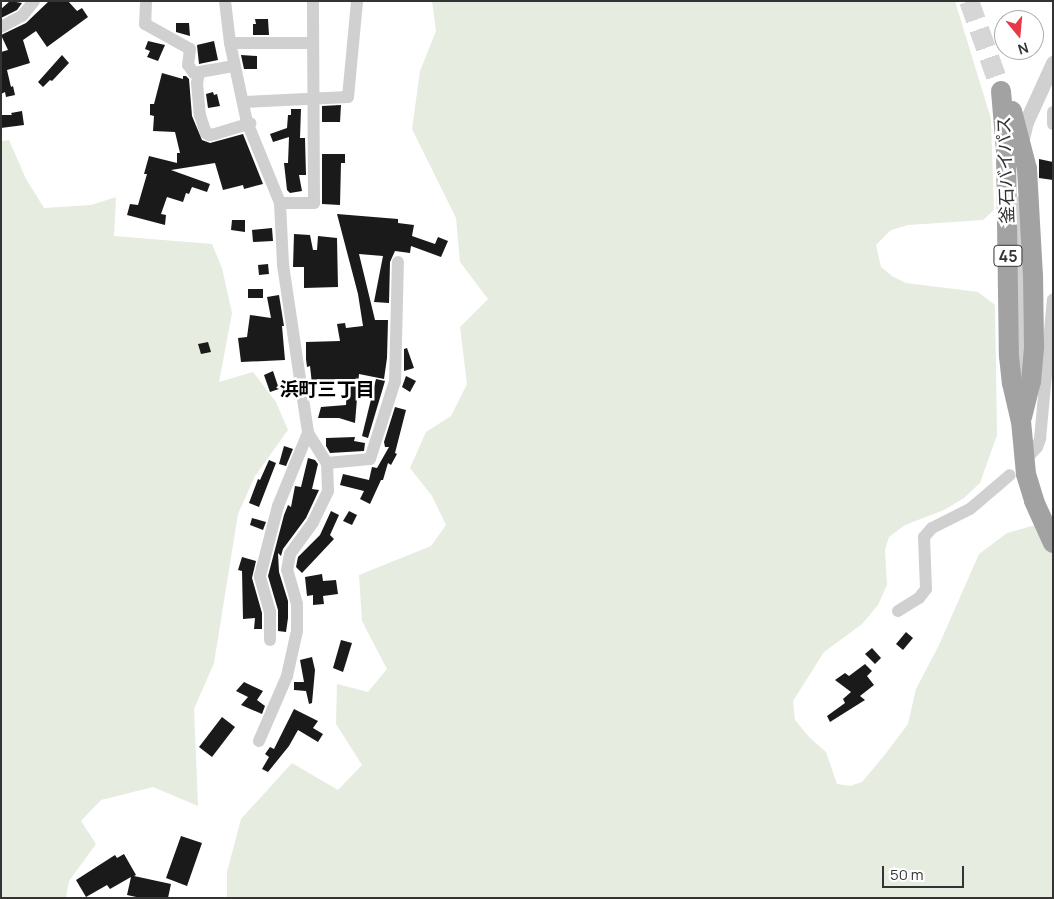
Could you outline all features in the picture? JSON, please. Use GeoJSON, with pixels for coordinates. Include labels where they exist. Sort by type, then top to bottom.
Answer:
{"type":"FeatureCollection","features":[{"type":"Feature","properties":{"kind":"highway","name":"釜石バイパス"},"geometry":{"type":"LineString","coordinates":[[999,85],[1012,112],[1027,169],[1033,274],[1034,345],[1031,382],[1021,421],[1012,383],[1009,356],[1006,150],[999,85]]}},
{"type":"Feature","properties":{"kind":"highway","name":"45"},"geometry":{"type":"LineString","coordinates":[[1021,421],[1026,474],[1034,501],[1053,543]]}},
{"type":"Feature","properties":{"kind":"street"},"geometry":{"type":"LineString","coordinates":[[1,27],[22,16],[34,1]]}},
{"type":"Feature","properties":{"kind":"street"},"geometry":{"type":"LineString","coordinates":[[146,1],[145,24],[190,49],[188,65],[194,73],[234,66]]}},
{"type":"Feature","properties":{"kind":"street"},"geometry":{"type":"LineString","coordinates":[[226,1],[234,66],[248,122],[280,203],[283,265],[308,433],[327,463],[328,491],[313,522],[290,554],[287,570],[297,604],[297,631],[287,676],[259,740]]}},
{"type":"Feature","properties":{"kind":"street"},"geometry":{"type":"LineString","coordinates":[[280,203],[314,203],[313,1]]}},
{"type":"Feature","properties":{"kind":"street"},"geometry":{"type":"LineString","coordinates":[[243,102],[348,97],[358,1]]}},
{"type":"Feature","properties":{"kind":"street"},"geometry":{"type":"LineString","coordinates":[[230,43],[313,44]]}},
{"type":"Feature","properties":{"kind":"street"},"geometry":{"type":"LineString","coordinates":[[1021,421],[1020,149],[1026,122],[1053,63]]}},
{"type":"Feature","properties":{"kind":"street"},"geometry":{"type":"LineString","coordinates":[[199,73],[200,115],[206,133],[209,135],[215,134],[250,123]]}},
{"type":"Feature","properties":{"kind":"street"},"geometry":{"type":"LineString","coordinates":[[1053,112],[1051,117],[1053,124]]}},
{"type":"Feature","properties":{"kind":"street"},"geometry":{"type":"LineString","coordinates":[[327,463],[370,459],[395,381],[398,262]]}},
{"type":"Feature","properties":{"kind":"street"},"geometry":{"type":"LineString","coordinates":[[1026,459],[1037,448],[1040,439],[1053,300]]}},
{"type":"Feature","properties":{"kind":"street"},"geometry":{"type":"LineString","coordinates":[[270,640],[270,612],[260,576],[278,506],[308,433]]}},
{"type":"Feature","properties":{"kind":"street"},"geometry":{"type":"LineString","coordinates":[[898,611],[919,598],[926,589],[924,538],[932,528],[970,509],[1010,475]]}},
{"type":"Feature","properties":{"kind":"shaded area"},"geometry":{"type":"Polygon","coordinates":[[[432,1],[955,1],[991,119],[994,210],[983,220],[908,225],[891,230],[876,245],[881,267],[892,276],[906,283],[978,292],[995,305],[997,435],[980,483],[964,498],[944,510],[905,525],[889,537],[885,550],[887,585],[878,605],[862,624],[824,652],[793,701],[795,720],[809,737],[826,752],[837,784],[850,786],[862,782],[908,724],[916,689],[939,645],[979,554],[1007,533],[1053,520],[1053,898],[227,898],[227,872],[241,819],[292,763],[338,790],[362,765],[336,724],[337,684],[368,692],[387,669],[362,621],[359,575],[431,546],[446,525],[432,496],[410,468],[426,432],[451,416],[467,384],[460,327],[488,299],[460,262],[456,218],[412,129],[420,71],[436,31],[432,1]]]}},
{"type":"Feature","properties":{"kind":"shaded area"},"geometry":{"type":"Polygon","coordinates":[[[9,140],[26,179],[44,208],[91,205],[116,197],[114,236],[212,244],[222,268],[232,313],[219,382],[253,372],[276,402],[288,430],[255,476],[238,514],[214,663],[194,709],[198,806],[153,787],[101,800],[81,821],[96,844],[69,881],[66,898],[1,898],[1,141],[9,140]]]}},
{"type":"Feature","properties":{"kind":"building"},"geometry":{"type":"Polygon","coordinates":[[[10,1],[22,3],[17,10],[1,18],[1,9],[10,1]]]}},
{"type":"Feature","properties":{"kind":"building"},"geometry":{"type":"Polygon","coordinates":[[[49,1],[68,1],[77,11],[82,8],[88,17],[47,47],[36,31],[23,40],[30,63],[7,70],[15,95],[6,97],[5,92],[1,94],[1,52],[8,50],[1,35],[26,23],[49,1]]]}},
{"type":"Feature","properties":{"kind":"building"},"geometry":{"type":"Polygon","coordinates":[[[255,19],[268,19],[269,35],[253,35],[253,24],[256,24],[255,19]]]}},
{"type":"Feature","properties":{"kind":"building"},"geometry":{"type":"Polygon","coordinates":[[[176,23],[189,23],[190,36],[176,32],[176,23]]]}},
{"type":"Feature","properties":{"kind":"building"},"geometry":{"type":"Polygon","coordinates":[[[148,41],[165,45],[158,61],[147,57],[150,51],[145,49],[148,41]]]}},
{"type":"Feature","properties":{"kind":"building"},"geometry":{"type":"Polygon","coordinates":[[[214,41],[218,60],[199,64],[197,45],[214,41]]]}},
{"type":"Feature","properties":{"kind":"building"},"geometry":{"type":"Polygon","coordinates":[[[62,55],[69,63],[52,81],[50,80],[43,87],[38,82],[62,55]]]}},
{"type":"Feature","properties":{"kind":"building"},"geometry":{"type":"Polygon","coordinates":[[[241,55],[257,56],[257,69],[244,69],[241,55]]]}},
{"type":"Feature","properties":{"kind":"building"},"geometry":{"type":"Polygon","coordinates":[[[162,73],[183,79],[183,76],[186,76],[189,79],[192,116],[202,140],[210,143],[243,134],[263,184],[244,189],[243,185],[223,190],[215,163],[171,170],[210,184],[207,192],[192,187],[189,194],[186,193],[183,202],[167,197],[161,214],[166,215],[165,225],[127,215],[130,204],[138,205],[147,174],[144,174],[149,156],[177,163],[177,153],[180,153],[175,132],[153,131],[154,116],[150,115],[150,104],[154,104],[162,73]]]}},
{"type":"Feature","properties":{"kind":"building"},"geometry":{"type":"Polygon","coordinates":[[[213,92],[214,95],[217,94],[220,106],[208,108],[206,94],[213,92]]]}},
{"type":"Feature","properties":{"kind":"building"},"geometry":{"type":"Polygon","coordinates":[[[341,105],[340,122],[322,122],[322,106],[341,105]]]}},
{"type":"Feature","properties":{"kind":"building"},"geometry":{"type":"Polygon","coordinates":[[[291,109],[301,109],[300,138],[305,138],[306,175],[299,175],[302,191],[290,193],[287,190],[284,163],[288,163],[289,137],[273,142],[270,134],[287,128],[288,115],[291,115],[291,109]]]}},
{"type":"Feature","properties":{"kind":"building"},"geometry":{"type":"Polygon","coordinates":[[[22,111],[24,125],[1,128],[1,115],[12,115],[11,113],[22,111]]]}},
{"type":"Feature","properties":{"kind":"building"},"geometry":{"type":"Polygon","coordinates":[[[322,154],[345,154],[345,163],[341,163],[340,205],[322,204],[322,154]]]}},
{"type":"Feature","properties":{"kind":"building"},"geometry":{"type":"Polygon","coordinates":[[[1039,159],[1053,162],[1053,180],[1039,178],[1039,159]]]}},
{"type":"Feature","properties":{"kind":"building"},"geometry":{"type":"Polygon","coordinates":[[[337,214],[398,219],[398,223],[414,225],[412,236],[435,244],[438,237],[448,241],[441,257],[411,246],[410,253],[395,251],[390,262],[389,303],[374,302],[383,256],[359,254],[375,320],[388,320],[387,358],[384,379],[359,374],[355,423],[339,418],[318,418],[321,407],[346,405],[347,385],[312,384],[310,366],[307,367],[306,359],[306,342],[340,341],[337,324],[345,323],[346,328],[363,326],[358,294],[337,214]]]}},
{"type":"Feature","properties":{"kind":"building"},"geometry":{"type":"Polygon","coordinates":[[[232,220],[245,220],[245,232],[231,230],[232,220]]]}},
{"type":"Feature","properties":{"kind":"building"},"geometry":{"type":"Polygon","coordinates":[[[272,228],[273,241],[253,242],[252,230],[272,228]]]}},
{"type":"Feature","properties":{"kind":"building"},"geometry":{"type":"Polygon","coordinates":[[[294,234],[310,235],[313,250],[317,250],[318,236],[337,238],[338,287],[304,288],[304,267],[293,267],[294,234]]]}},
{"type":"Feature","properties":{"kind":"building"},"geometry":{"type":"Polygon","coordinates":[[[268,264],[269,274],[259,275],[258,265],[268,264]]]}},
{"type":"Feature","properties":{"kind":"building"},"geometry":{"type":"Polygon","coordinates":[[[248,289],[263,289],[263,298],[248,298],[248,289]]]}},
{"type":"Feature","properties":{"kind":"building"},"geometry":{"type":"Polygon","coordinates":[[[279,295],[284,326],[282,326],[285,360],[241,362],[238,338],[247,337],[250,315],[271,318],[267,297],[279,295]]]}},
{"type":"Feature","properties":{"kind":"building"},"geometry":{"type":"Polygon","coordinates":[[[208,342],[211,352],[201,354],[198,344],[208,342]]]}},
{"type":"Feature","properties":{"kind":"building"},"geometry":{"type":"Polygon","coordinates":[[[407,348],[414,368],[404,371],[404,349],[407,348]]]}},
{"type":"Feature","properties":{"kind":"building"},"geometry":{"type":"Polygon","coordinates":[[[273,371],[279,389],[270,392],[264,375],[273,371]]]}},
{"type":"Feature","properties":{"kind":"building"},"geometry":{"type":"Polygon","coordinates":[[[406,376],[416,381],[410,392],[402,387],[406,376]]]}},
{"type":"Feature","properties":{"kind":"building"},"geometry":{"type":"Polygon","coordinates":[[[376,379],[385,381],[368,438],[362,436],[376,379]]]}},
{"type":"Feature","properties":{"kind":"building"},"geometry":{"type":"Polygon","coordinates":[[[395,407],[406,410],[395,453],[397,454],[391,465],[388,463],[383,480],[381,480],[370,504],[360,499],[364,491],[340,485],[343,474],[369,480],[372,467],[377,468],[389,447],[385,447],[384,442],[395,407]]]}},
{"type":"Feature","properties":{"kind":"building"},"geometry":{"type":"Polygon","coordinates":[[[355,437],[354,441],[365,443],[364,451],[330,453],[326,446],[326,438],[355,437]]]}},
{"type":"Feature","properties":{"kind":"building"},"geometry":{"type":"Polygon","coordinates":[[[284,446],[293,449],[286,466],[279,464],[284,446]]]}},
{"type":"Feature","properties":{"kind":"building"},"geometry":{"type":"Polygon","coordinates":[[[308,458],[315,460],[318,464],[312,489],[319,490],[306,518],[283,549],[281,556],[278,553],[279,572],[288,601],[288,618],[286,632],[278,631],[278,610],[268,576],[284,515],[288,505],[291,507],[295,486],[301,487],[308,458]]]}},
{"type":"Feature","properties":{"kind":"building"},"geometry":{"type":"Polygon","coordinates":[[[269,460],[276,463],[259,507],[249,503],[258,479],[260,480],[269,460]]]}},
{"type":"Feature","properties":{"kind":"building"},"geometry":{"type":"Polygon","coordinates":[[[331,511],[339,515],[330,535],[334,539],[302,573],[296,567],[298,557],[320,535],[331,511]]]}},
{"type":"Feature","properties":{"kind":"building"},"geometry":{"type":"Polygon","coordinates":[[[349,511],[357,515],[352,525],[343,521],[349,511]]]}},
{"type":"Feature","properties":{"kind":"building"},"geometry":{"type":"Polygon","coordinates":[[[252,518],[266,522],[263,530],[250,525],[252,518]]]}},
{"type":"Feature","properties":{"kind":"building"},"geometry":{"type":"Polygon","coordinates":[[[242,557],[256,561],[252,578],[262,613],[262,629],[254,629],[255,618],[243,619],[242,571],[238,570],[242,557]]]}},
{"type":"Feature","properties":{"kind":"building"},"geometry":{"type":"Polygon","coordinates":[[[322,574],[323,581],[336,580],[338,594],[323,596],[324,604],[313,605],[313,595],[307,596],[305,577],[322,574]]]}},
{"type":"Feature","properties":{"kind":"building"},"geometry":{"type":"Polygon","coordinates":[[[906,632],[913,638],[903,650],[896,644],[906,632]]]}},
{"type":"Feature","properties":{"kind":"building"},"geometry":{"type":"Polygon","coordinates":[[[341,640],[352,643],[343,672],[333,668],[341,640]]]}},
{"type":"Feature","properties":{"kind":"building"},"geometry":{"type":"Polygon","coordinates":[[[872,648],[881,658],[875,664],[865,654],[872,648]]]}},
{"type":"Feature","properties":{"kind":"building"},"geometry":{"type":"Polygon","coordinates":[[[312,657],[315,670],[312,703],[309,704],[306,691],[294,690],[294,682],[304,682],[300,660],[312,657]]]}},
{"type":"Feature","properties":{"kind":"building"},"geometry":{"type":"Polygon","coordinates":[[[865,664],[872,671],[867,676],[874,685],[860,696],[865,700],[830,722],[827,716],[845,703],[843,699],[851,692],[835,680],[845,673],[849,676],[865,664]]]}},
{"type":"Feature","properties":{"kind":"building"},"geometry":{"type":"Polygon","coordinates":[[[244,682],[263,691],[257,700],[265,706],[262,714],[241,705],[248,697],[236,691],[244,682]]]}},
{"type":"Feature","properties":{"kind":"building"},"geometry":{"type":"Polygon","coordinates":[[[294,709],[318,721],[313,728],[323,734],[318,742],[298,730],[289,746],[268,772],[262,769],[269,757],[265,754],[270,747],[274,749],[294,709]]]}},
{"type":"Feature","properties":{"kind":"building"},"geometry":{"type":"Polygon","coordinates":[[[222,717],[235,727],[212,757],[199,747],[222,717]]]}},
{"type":"Feature","properties":{"kind":"building"},"geometry":{"type":"Polygon","coordinates":[[[181,836],[202,843],[187,886],[166,878],[181,836]]]}},
{"type":"Feature","properties":{"kind":"building"},"geometry":{"type":"Polygon","coordinates":[[[124,854],[136,875],[134,876],[171,884],[168,898],[141,898],[127,895],[131,877],[110,889],[107,885],[86,897],[76,880],[115,855],[117,858],[124,854]]]}},
{"type":"Feature","properties":{"kind":"tunnel"},"geometry":{"type":"LineString","coordinates":[[969,1],[997,79]]}},
{"type":"Feature","properties":{"kind":"district","name":"浜町三丁目"},"geometry":{"type":"Point","coordinates":[327,390]}}]}
